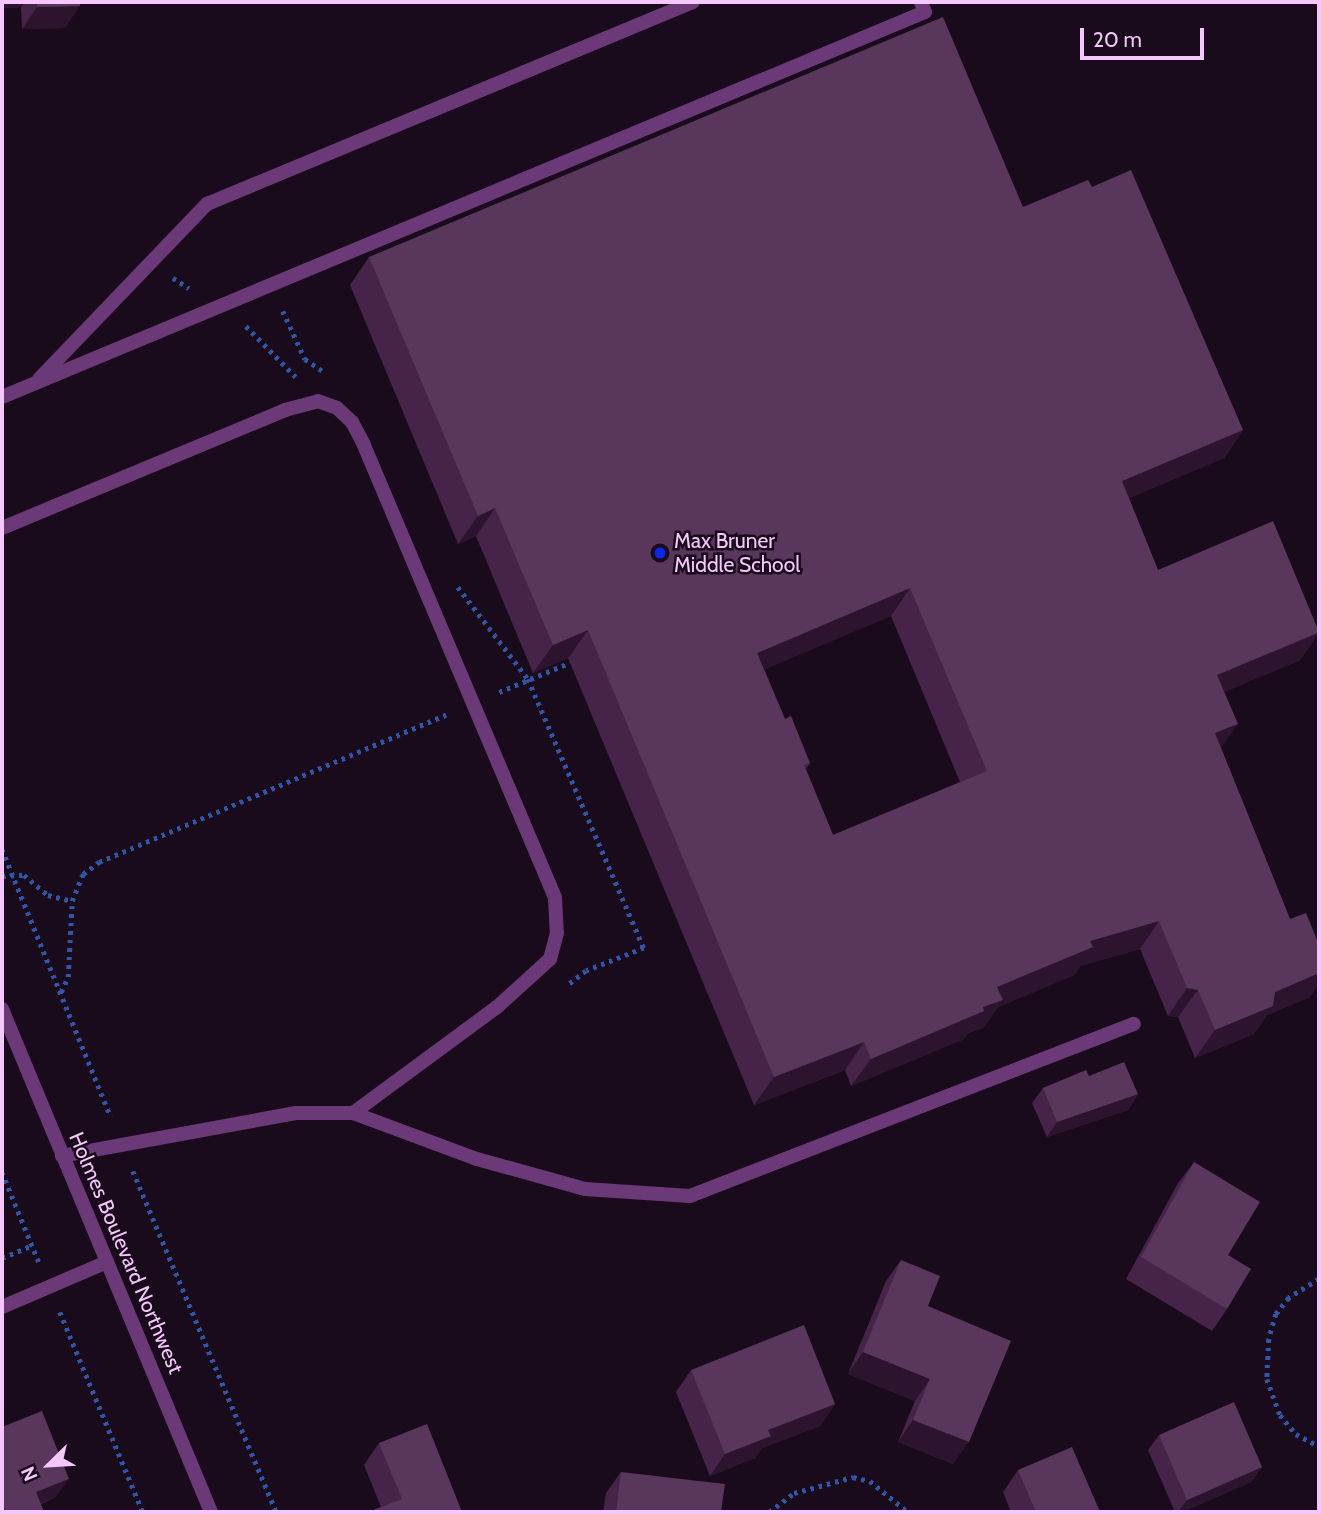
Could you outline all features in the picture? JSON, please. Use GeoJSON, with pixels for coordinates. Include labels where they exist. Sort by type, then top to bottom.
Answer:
{"type":"FeatureCollection","features":[{"type":"Feature","properties":{"kind":"street"},"geometry":{"type":"LineString","coordinates":[[36,382],[207,204],[693,2]]}},
{"type":"Feature","properties":{"kind":"street"},"geometry":{"type":"LineString","coordinates":[[2,397],[925,12],[921,2]]}},
{"type":"Feature","properties":{"kind":"street"},"geometry":{"type":"LineString","coordinates":[[2,528],[285,411],[317,401],[337,408],[352,422],[555,898],[557,933],[550,959],[497,1007],[353,1113]]}},
{"type":"Feature","properties":{"kind":"street","name":"Holmes Boulevard Northwest"},"geometry":{"type":"LineString","coordinates":[[2,1009],[211,1512]]}},
{"type":"Feature","properties":{"kind":"street"},"geometry":{"type":"LineString","coordinates":[[62,1156],[296,1113],[353,1113],[477,1159],[585,1189],[690,1196],[1133,1024]]}},
{"type":"Feature","properties":{"kind":"street"},"geometry":{"type":"LineString","coordinates":[[2,1307],[107,1262]]}},
{"type":"Feature","properties":{"kind":"path"},"geometry":{"type":"LineString","coordinates":[[281,308],[305,359],[333,375]]}},
{"type":"Feature","properties":{"kind":"path"},"geometry":{"type":"LineString","coordinates":[[455,581],[528,679],[644,948],[586,971],[565,988]]}},
{"type":"Feature","properties":{"kind":"path"},"geometry":{"type":"LineString","coordinates":[[60,993],[68,977],[72,901],[83,874],[120,850],[569,663]]}},
{"type":"Feature","properties":{"kind":"path"},"geometry":{"type":"LineString","coordinates":[[2,849],[122,1144]]}},
{"type":"Feature","properties":{"kind":"path"},"geometry":{"type":"LineString","coordinates":[[2,876],[24,875],[48,895],[72,901]]}},
{"type":"Feature","properties":{"kind":"path"},"geometry":{"type":"LineString","coordinates":[[144,1164],[132,1167],[276,1512]]}},
{"type":"Feature","properties":{"kind":"path"},"geometry":{"type":"LineString","coordinates":[[2,1172],[143,1512]]}},
{"type":"Feature","properties":{"kind":"path"},"geometry":{"type":"LineString","coordinates":[[2,1258],[32,1245]]}},
{"type":"Feature","properties":{"kind":"path"},"geometry":{"type":"LineString","coordinates":[[1319,1279],[1289,1298],[1276,1314],[1269,1339],[1267,1378],[1279,1415],[1296,1434],[1319,1446]]}},
{"type":"Feature","properties":{"kind":"path"},"geometry":{"type":"LineString","coordinates":[[769,1512],[794,1493],[853,1477],[870,1481],[908,1512]]}},
{"type":"Feature","properties":{"kind":"building"},"geometry":{"type":"Polygon","coordinates":[[[37,2],[80,2],[80,6],[37,7],[37,2]]]}},
{"type":"Feature","properties":{"kind":"building"},"geometry":{"type":"Polygon","coordinates":[[[943,17],[1023,207],[1088,180],[1092,187],[1131,170],[1243,430],[1122,481],[1158,570],[1273,521],[1319,632],[1217,675],[1238,724],[1215,733],[1290,919],[1306,913],[1319,945],[1319,973],[1275,992],[1273,1006],[1215,1030],[1198,990],[1187,988],[1159,921],[1090,941],[1093,947],[997,987],[1003,1000],[983,1007],[984,1011],[871,1059],[864,1042],[774,1077],[588,630],[553,645],[495,508],[478,516],[369,257],[943,17]],[[910,588],[757,653],[785,719],[791,716],[810,763],[804,765],[833,835],[987,771],[910,588]]]}},
{"type":"Feature","properties":{"kind":"building"},"geometry":{"type":"Polygon","coordinates":[[[1124,1062],[1138,1094],[1057,1122],[1043,1088],[1086,1070],[1089,1076],[1124,1062]]]}},
{"type":"Feature","properties":{"kind":"building"},"geometry":{"type":"Polygon","coordinates":[[[1194,1162],[1260,1202],[1228,1255],[1251,1269],[1227,1309],[1141,1257],[1194,1162]]]}},
{"type":"Feature","properties":{"kind":"building"},"geometry":{"type":"Polygon","coordinates":[[[901,1260],[940,1276],[928,1306],[1011,1341],[969,1442],[913,1420],[930,1379],[863,1352],[901,1260]]]}},
{"type":"Feature","properties":{"kind":"building"},"geometry":{"type":"Polygon","coordinates":[[[804,1325],[835,1404],[768,1430],[771,1436],[725,1454],[691,1370],[804,1325]]]}},
{"type":"Feature","properties":{"kind":"building"},"geometry":{"type":"Polygon","coordinates":[[[1234,1402],[1262,1467],[1187,1500],[1159,1435],[1234,1402]]]}},
{"type":"Feature","properties":{"kind":"building"},"geometry":{"type":"Polygon","coordinates":[[[42,1411],[69,1479],[36,1492],[44,1512],[6,1512],[2,1501],[2,1427],[42,1411]]]}},
{"type":"Feature","properties":{"kind":"building"},"geometry":{"type":"Polygon","coordinates":[[[427,1424],[462,1512],[371,1512],[402,1499],[379,1443],[427,1424]]]}},
{"type":"Feature","properties":{"kind":"building"},"geometry":{"type":"Polygon","coordinates":[[[1072,1447],[1100,1512],[1036,1512],[1018,1470],[1072,1447]]]}},
{"type":"Feature","properties":{"kind":"building"},"geometry":{"type":"Polygon","coordinates":[[[621,1472],[725,1484],[721,1512],[616,1512],[621,1472]]]}},
{"type":"Feature","properties":{"kind":"place","name":"Max Bruner Middle School"},"geometry":{"type":"Point","coordinates":[660,553]}}]}
